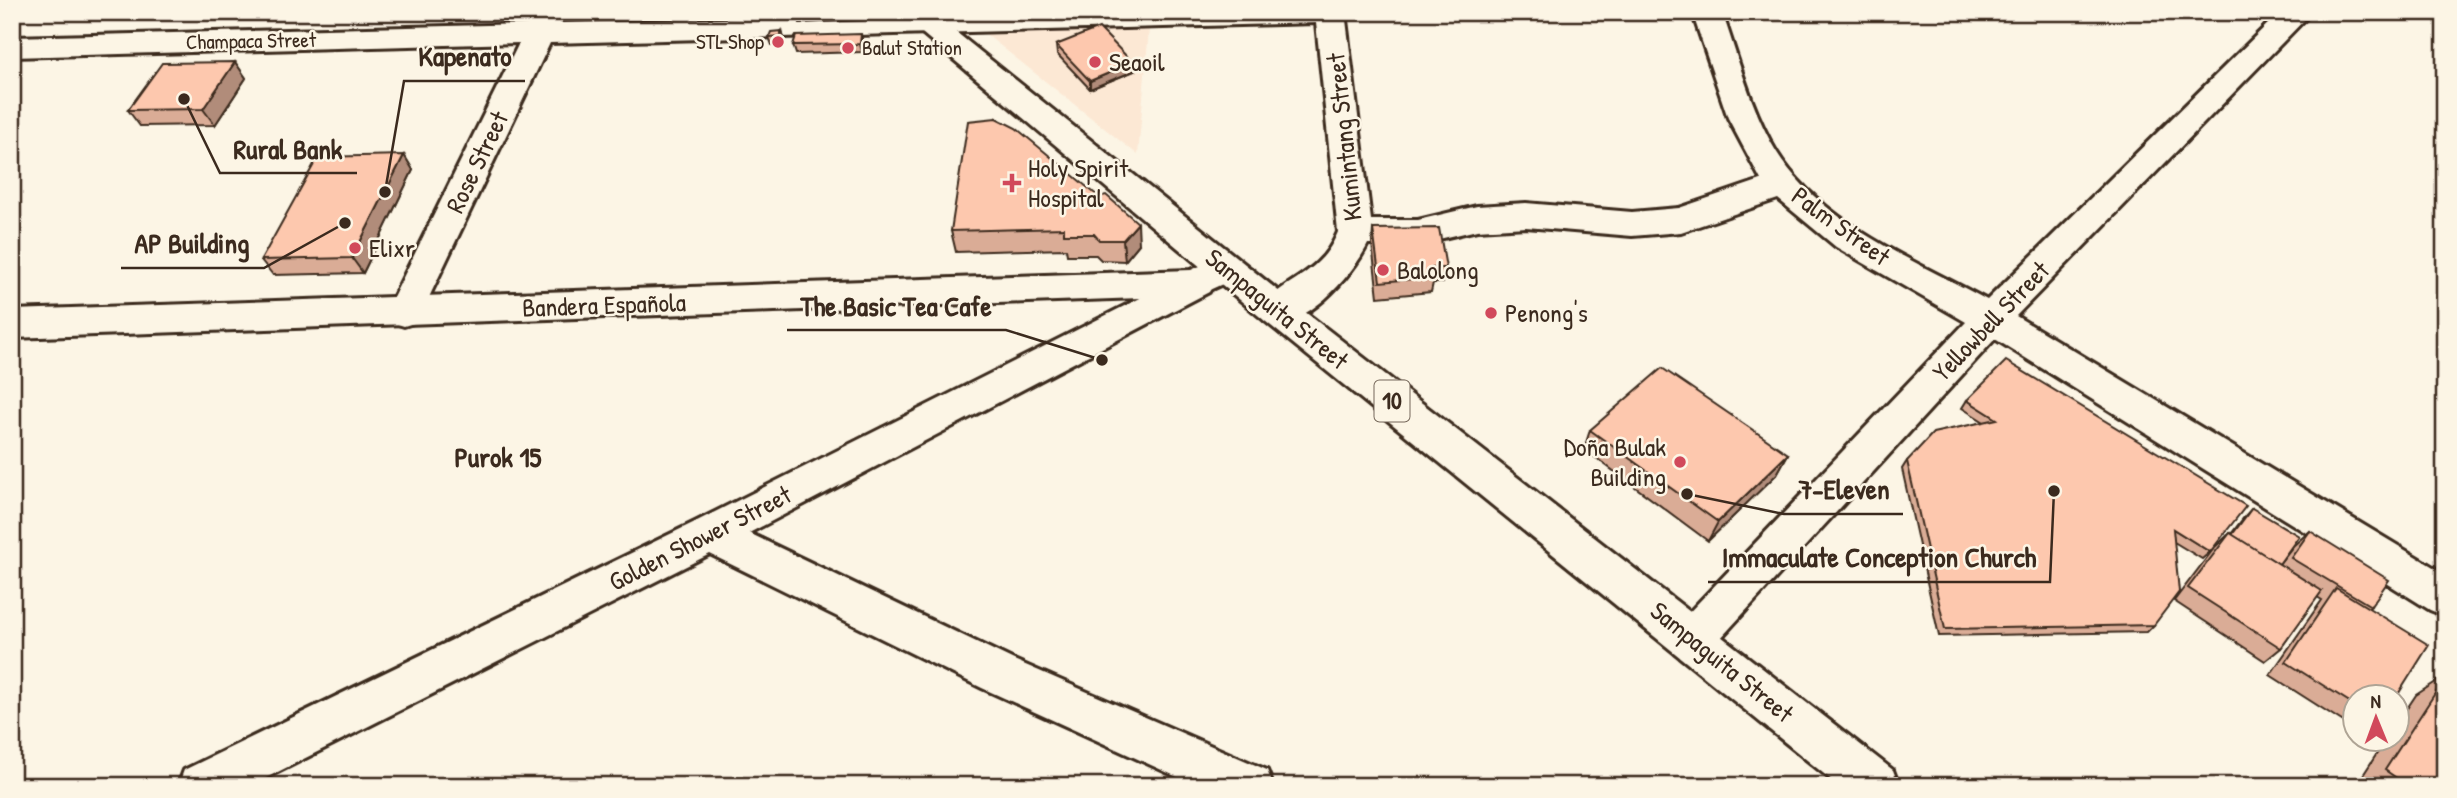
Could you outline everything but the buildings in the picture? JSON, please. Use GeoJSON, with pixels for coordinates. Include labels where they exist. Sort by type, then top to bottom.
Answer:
{"type":"FeatureCollection","features":[{"type":"Feature","properties":{"kind":"main road","name":"Palm Street"},"geometry":{"type":"LineString","coordinates":[[1707,12],[1756,146],[1784,184],[1825,220],[1881,258],[1991,319],[2445,597]]}},
{"type":"Feature","properties":{"kind":"main road","name":"Yellowbell Street"},"geometry":{"type":"LineString","coordinates":[[1693,638],[1991,319],[2297,12]]}},
{"type":"Feature","properties":{"kind":"main road","name":"Champaca Street"},"geometry":{"type":"LineString","coordinates":[[12,47],[544,23],[1330,13]]}},
{"type":"Feature","properties":{"kind":"main road","name":"Kumintang Street"},"geometry":{"type":"LineString","coordinates":[[1278,311],[1335,271],[1349,252],[1355,232],[1330,13]]}},
{"type":"Feature","properties":{"kind":"main road","name":"Sampaguita Street"},"geometry":{"type":"LineString","coordinates":[[919,18],[1211,275],[1278,311],[1876,786]]}},
{"type":"Feature","properties":{"kind":"main road","name":"Rose Street"},"geometry":{"type":"LineString","coordinates":[[404,312],[544,23]]}},
{"type":"Feature","properties":{"kind":"main road"},"geometry":{"type":"LineString","coordinates":[[1355,232],[1418,232],[1477,218],[1526,215],[1632,224],[1681,220],[1784,184]]}},
{"type":"Feature","properties":{"kind":"main road","name":"Bandera Española"},"geometry":{"type":"LineString","coordinates":[[12,324],[404,312],[1211,275]]}},
{"type":"Feature","properties":{"kind":"main road","name":"Golden Shower Street"},"geometry":{"type":"LineString","coordinates":[[201,786],[710,534],[1211,275]]}},
{"type":"Feature","properties":{"kind":"main road"},"geometry":{"type":"LineString","coordinates":[[710,534],[998,674],[1250,786]]}},
{"type":"Feature","properties":{"kind":"shaded area"},"geometry":{"type":"Polygon","coordinates":[[[1149,29],[1138,155],[983,32],[1149,29]]]}},
{"type":"Feature","properties":{"kind":"place","name":"STL Shop"},"geometry":{"type":"Point","coordinates":[778,42]}},
{"type":"Feature","properties":{"kind":"place","name":"Balut Station"},"geometry":{"type":"Point","coordinates":[848,48]}},
{"type":"Feature","properties":{"kind":"place","name":"Seaoil"},"geometry":{"type":"Point","coordinates":[1095,62]}},
{"type":"Feature","properties":{"kind":"place","name":"Rural Bank"},"geometry":{"type":"Point","coordinates":[184,99]}},
{"type":"Feature","properties":{"kind":"place","name":"Holy Spirit Hospital"},"geometry":{"type":"Point","coordinates":[1012,183]}},
{"type":"Feature","properties":{"kind":"place","name":"Kapenato"},"geometry":{"type":"Point","coordinates":[385,192]}},
{"type":"Feature","properties":{"kind":"place","name":"AP Building"},"geometry":{"type":"Point","coordinates":[345,223]}},
{"type":"Feature","properties":{"kind":"place","name":"Elixr"},"geometry":{"type":"Point","coordinates":[355,248]}},
{"type":"Feature","properties":{"kind":"place","name":"Balolong"},"geometry":{"type":"Point","coordinates":[1383,270]}},
{"type":"Feature","properties":{"kind":"place","name":"Penong's"},"geometry":{"type":"Point","coordinates":[1491,313]}},
{"type":"Feature","properties":{"kind":"place","name":"The Basic Tea Cafe"},"geometry":{"type":"Point","coordinates":[1102,360]}},
{"type":"Feature","properties":{"kind":"place","name":"Doña Bulak Building"},"geometry":{"type":"Point","coordinates":[1680,462]}},
{"type":"Feature","properties":{"kind":"place","name":"Immaculate Conception Church"},"geometry":{"type":"Point","coordinates":[2054,491]}},
{"type":"Feature","properties":{"kind":"place","name":"7-Eleven"},"geometry":{"type":"Point","coordinates":[1687,494]}},
{"type":"Feature","properties":{"kind":"district","name":"Purok 15"},"geometry":{"type":"Point","coordinates":[498,457]}}]}
